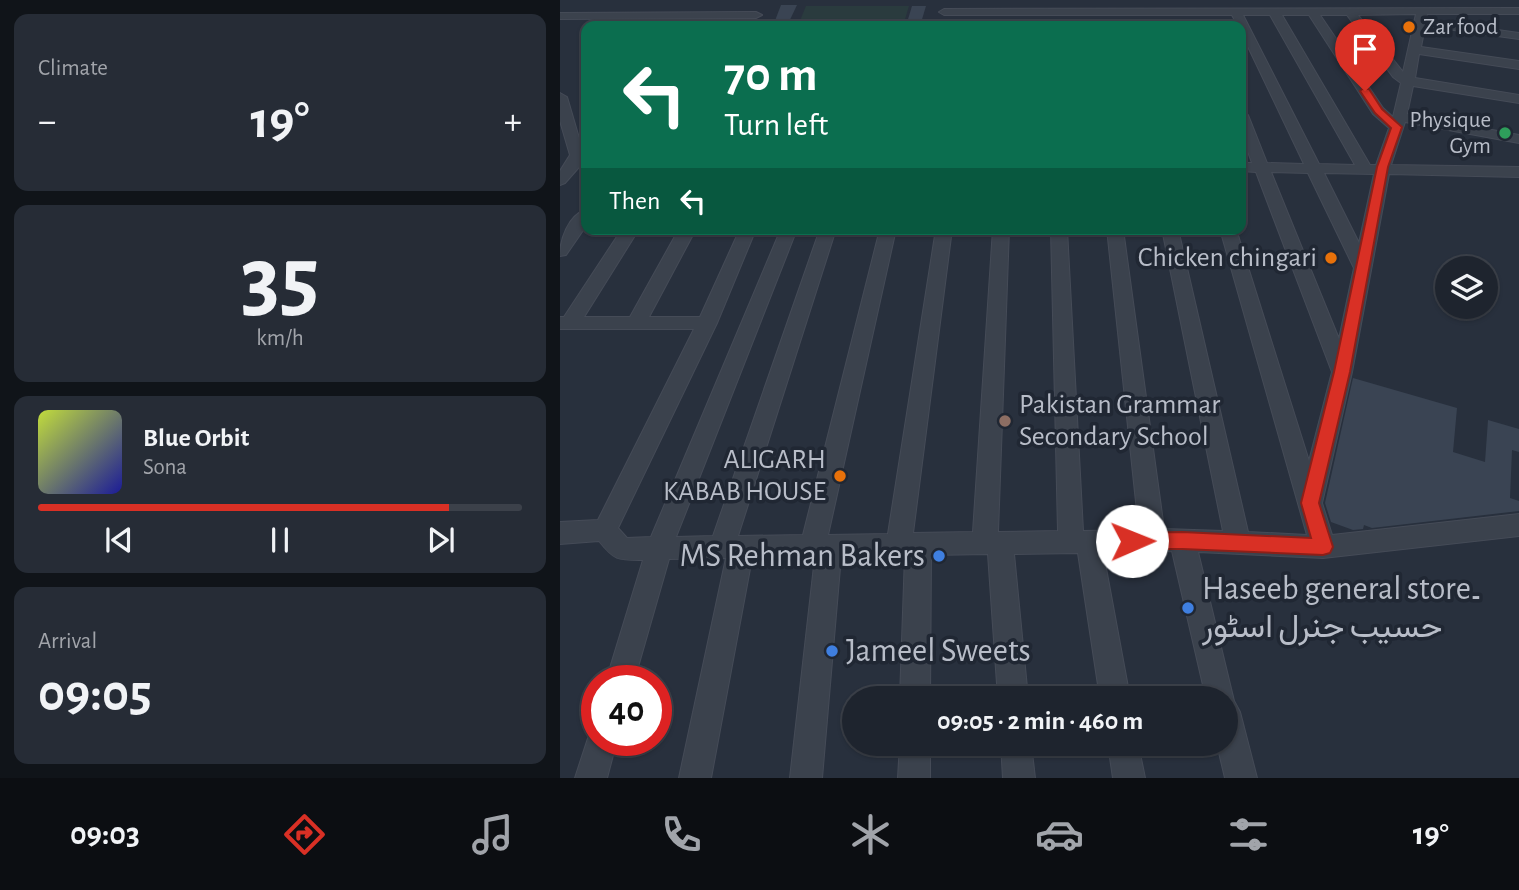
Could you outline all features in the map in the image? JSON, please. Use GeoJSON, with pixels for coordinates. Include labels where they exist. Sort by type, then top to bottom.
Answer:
{"type":"FeatureCollection","features":[{"type":"Feature","properties":{"kind":"street"},"geometry":{"type":"LineString","coordinates":[[575,0],[583,21]]}},
{"type":"Feature","properties":{"kind":"street"},"geometry":{"type":"LineString","coordinates":[[614,0],[624,21]]}},
{"type":"Feature","properties":{"kind":"street"},"geometry":{"type":"LineString","coordinates":[[655,0],[671,20]]}},
{"type":"Feature","properties":{"kind":"street"},"geometry":{"type":"LineString","coordinates":[[671,20],[692,0]]}},
{"type":"Feature","properties":{"kind":"street"},"geometry":{"type":"LineString","coordinates":[[712,21],[730,0]]}},
{"type":"Feature","properties":{"kind":"street"},"geometry":{"type":"LineString","coordinates":[[977,21],[986,0]]}},
{"type":"Feature","properties":{"kind":"street"},"geometry":{"type":"LineString","coordinates":[[1024,0],[1028,13]]}},
{"type":"Feature","properties":{"kind":"street"},"geometry":{"type":"LineString","coordinates":[[1062,0],[1067,13]]}},
{"type":"Feature","properties":{"kind":"street"},"geometry":{"type":"LineString","coordinates":[[1097,0],[1103,13]]}},
{"type":"Feature","properties":{"kind":"street"},"geometry":{"type":"LineString","coordinates":[[1135,0],[1142,13]]}},
{"type":"Feature","properties":{"kind":"street"},"geometry":{"type":"LineString","coordinates":[[1171,0],[1180,13]]}},
{"type":"Feature","properties":{"kind":"street"},"geometry":{"type":"LineString","coordinates":[[1208,0],[1217,13]]}},
{"type":"Feature","properties":{"kind":"street"},"geometry":{"type":"LineString","coordinates":[[1281,0],[1293,13]]}},
{"type":"Feature","properties":{"kind":"street"},"geometry":{"type":"LineString","coordinates":[[1318,0],[1332,13]]}},
{"type":"Feature","properties":{"kind":"street"},"geometry":{"type":"LineString","coordinates":[[1355,0],[1370,13]]}},
{"type":"Feature","properties":{"kind":"street"},"geometry":{"type":"LineString","coordinates":[[1390,0],[1406,13]]}},
{"type":"Feature","properties":{"kind":"street"},"geometry":{"type":"LineString","coordinates":[[1429,0],[1446,13]]}},
{"type":"Feature","properties":{"kind":"street"},"geometry":{"type":"LineString","coordinates":[[1465,0],[1482,12]]}},
{"type":"Feature","properties":{"kind":"street"},"geometry":{"type":"LineString","coordinates":[[1501,0],[1518,11]]}},
{"type":"Feature","properties":{"kind":"street"},"geometry":{"type":"LineString","coordinates":[[560,16],[624,21],[756,20],[767,2]]}},
{"type":"Feature","properties":{"kind":"street"},"geometry":{"type":"LineString","coordinates":[[943,11],[1217,13],[1241,6],[1256,13],[1406,13],[1519,36]]}},
{"type":"Feature","properties":{"kind":"street"},"geometry":{"type":"LineString","coordinates":[[1241,6],[1312,167],[1363,268]]}},
{"type":"Feature","properties":{"kind":"street"},"geometry":{"type":"LineString","coordinates":[[1422,18],[1446,13],[1518,11]]}},
{"type":"Feature","properties":{"kind":"street"},"geometry":{"type":"LineString","coordinates":[[1014,13],[1014,21]]}},
{"type":"Feature","properties":{"kind":"street"},"geometry":{"type":"LineString","coordinates":[[1051,13],[1052,21]]}},
{"type":"Feature","properties":{"kind":"street"},"geometry":{"type":"LineString","coordinates":[[1088,13],[1089,21]]}},
{"type":"Feature","properties":{"kind":"street"},"geometry":{"type":"LineString","coordinates":[[1127,13],[1129,21]]}},
{"type":"Feature","properties":{"kind":"street"},"geometry":{"type":"LineString","coordinates":[[1165,13],[1167,21]]}},
{"type":"Feature","properties":{"kind":"street"},"geometry":{"type":"LineString","coordinates":[[1201,13],[1204,21]]}},
{"type":"Feature","properties":{"kind":"street"},"geometry":{"type":"LineString","coordinates":[[1275,13],[1373,167]]}},
{"type":"Feature","properties":{"kind":"street"},"geometry":{"type":"LineString","coordinates":[[1313,13],[1378,111],[1398,122],[1519,139]]}},
{"type":"Feature","properties":{"kind":"street"},"geometry":{"type":"LineString","coordinates":[[1351,13],[1397,74],[1407,81],[1519,99]]}},
{"type":"Feature","properties":{"kind":"street"},"geometry":{"type":"LineString","coordinates":[[1388,13],[1397,23]]}},
{"type":"Feature","properties":{"kind":"street"},"geometry":{"type":"LineString","coordinates":[[1310,503],[1342,372],[1363,268],[1373,167],[1398,122],[1412,42],[1422,18]]}},
{"type":"Feature","properties":{"kind":"street"},"geometry":{"type":"LineString","coordinates":[[1412,42],[1519,65]]}},
{"type":"Feature","properties":{"kind":"street"},"geometry":{"type":"LineString","coordinates":[[560,97],[577,155],[560,180]]}},
{"type":"Feature","properties":{"kind":"street"},"geometry":{"type":"LineString","coordinates":[[1246,128],[1342,372]]}},
{"type":"Feature","properties":{"kind":"street"},"geometry":{"type":"LineString","coordinates":[[1246,167],[1373,167],[1519,172]]}},
{"type":"Feature","properties":{"kind":"street"},"geometry":{"type":"LineString","coordinates":[[560,251],[581,222]]}},
{"type":"Feature","properties":{"kind":"street"},"geometry":{"type":"LineString","coordinates":[[565,323],[627,235]]}},
{"type":"Feature","properties":{"kind":"street"},"geometry":{"type":"LineString","coordinates":[[636,323],[685,235]]}},
{"type":"Feature","properties":{"kind":"street"},"geometry":{"type":"LineString","coordinates":[[605,530],[707,323],[745,235]]}},
{"type":"Feature","properties":{"kind":"street"},"geometry":{"type":"LineString","coordinates":[[625,665],[659,549],[787,235]]}},
{"type":"Feature","properties":{"kind":"street"},"geometry":{"type":"LineString","coordinates":[[695,778],[731,548],[826,235]]}},
{"type":"Feature","properties":{"kind":"street"},"geometry":{"type":"LineString","coordinates":[[806,778],[821,547],[887,235]]}},
{"type":"Feature","properties":{"kind":"street"},"geometry":{"type":"LineString","coordinates":[[914,686],[908,545],[943,235]]}},
{"type":"Feature","properties":{"kind":"street"},"geometry":{"type":"LineString","coordinates":[[1001,235],[993,544],[1011,686]]}},
{"type":"Feature","properties":{"kind":"street"},"geometry":{"type":"LineString","coordinates":[[1059,235],[1080,542],[1112,686]]}},
{"type":"Feature","properties":{"kind":"street"},"geometry":{"type":"LineString","coordinates":[[1116,235],[1153,541]]}},
{"type":"Feature","properties":{"kind":"street"},"geometry":{"type":"LineString","coordinates":[[1171,235],[1238,543]]}},
{"type":"Feature","properties":{"kind":"street"},"geometry":{"type":"LineString","coordinates":[[1230,235],[1323,547]]}},
{"type":"Feature","properties":{"kind":"street"},"geometry":{"type":"LineString","coordinates":[[565,323],[707,323]]}},
{"type":"Feature","properties":{"kind":"street"},"geometry":{"type":"LineString","coordinates":[[605,530],[621,548],[659,549],[1182,540],[1323,547],[1519,526]]}},
{"type":"Feature","properties":{"kind":"street"},"geometry":{"type":"LineString","coordinates":[[560,533],[605,530]]}},
{"type":"Feature","properties":{"kind":"street"},"geometry":{"type":"LineString","coordinates":[[1182,540],[1219,686]]}},
{"type":"Feature","properties":{"kind":"street"},"geometry":{"type":"LineString","coordinates":[[591,778],[597,756]]}},
{"type":"Feature","properties":{"kind":"street"},"geometry":{"type":"LineString","coordinates":[[914,778],[915,756]]}},
{"type":"Feature","properties":{"kind":"street"},"geometry":{"type":"LineString","coordinates":[[1017,756],[1019,778]]}},
{"type":"Feature","properties":{"kind":"street"},"geometry":{"type":"LineString","coordinates":[[1125,756],[1129,778]]}},
{"type":"Feature","properties":{"kind":"street"},"geometry":{"type":"LineString","coordinates":[[1236,756],[1241,778]]}},
{"type":"Feature","properties":{"kind":"shaded area"},"geometry":{"type":"Polygon","coordinates":[[[806,6],[909,6],[904,21],[800,21],[806,6]]]}},
{"type":"Feature","properties":{"kind":"building"},"geometry":{"type":"Polygon","coordinates":[[[781,5],[797,5],[789,21],[775,21],[781,5]]]}},
{"type":"Feature","properties":{"kind":"building"},"geometry":{"type":"Polygon","coordinates":[[[912,6],[926,6],[922,21],[908,21],[912,6]]]}},
{"type":"Feature","properties":{"kind":"building"},"geometry":{"type":"Polygon","coordinates":[[[1353,378],[1457,408],[1453,452],[1485,462],[1488,420],[1519,429],[1519,452],[1512,450],[1510,498],[1519,501],[1519,511],[1372,528],[1364,525],[1363,529],[1353,530],[1331,522],[1325,503],[1353,378]]]}},
{"type":"Feature","properties":{"kind":"place","name":"Zar food"},"geometry":{"type":"Point","coordinates":[1409,27]}},
{"type":"Feature","properties":{"kind":"place","name":"Physique Gym"},"geometry":{"type":"Point","coordinates":[1505,133]}},
{"type":"Feature","properties":{"kind":"place","name":"Chicken chingari"},"geometry":{"type":"Point","coordinates":[1331,258]}},
{"type":"Feature","properties":{"kind":"place","name":"Pakistan Grammar Secondary School"},"geometry":{"type":"Point","coordinates":[1005,421]}},
{"type":"Feature","properties":{"kind":"place","name":"ALIGARH KABAB HOUSE"},"geometry":{"type":"Point","coordinates":[840,476]}},
{"type":"Feature","properties":{"kind":"place","name":"MS Rehman Bakers"},"geometry":{"type":"Point","coordinates":[939,556]}},
{"type":"Feature","properties":{"kind":"place","name":"Haseeb general store۔ حسیب جنرل اسٹور"},"geometry":{"type":"Point","coordinates":[1188,608]}},
{"type":"Feature","properties":{"kind":"place","name":"Jameel Sweets"},"geometry":{"type":"Point","coordinates":[832,651]}},
{"type":"Feature","properties":{"kind":"route"},"geometry":{"type":"LineString","coordinates":[[1132,541],[1182,540],[1323,547],[1310,503],[1342,372],[1383,167],[1396,127],[1378,111],[1365,91]]}}]}
